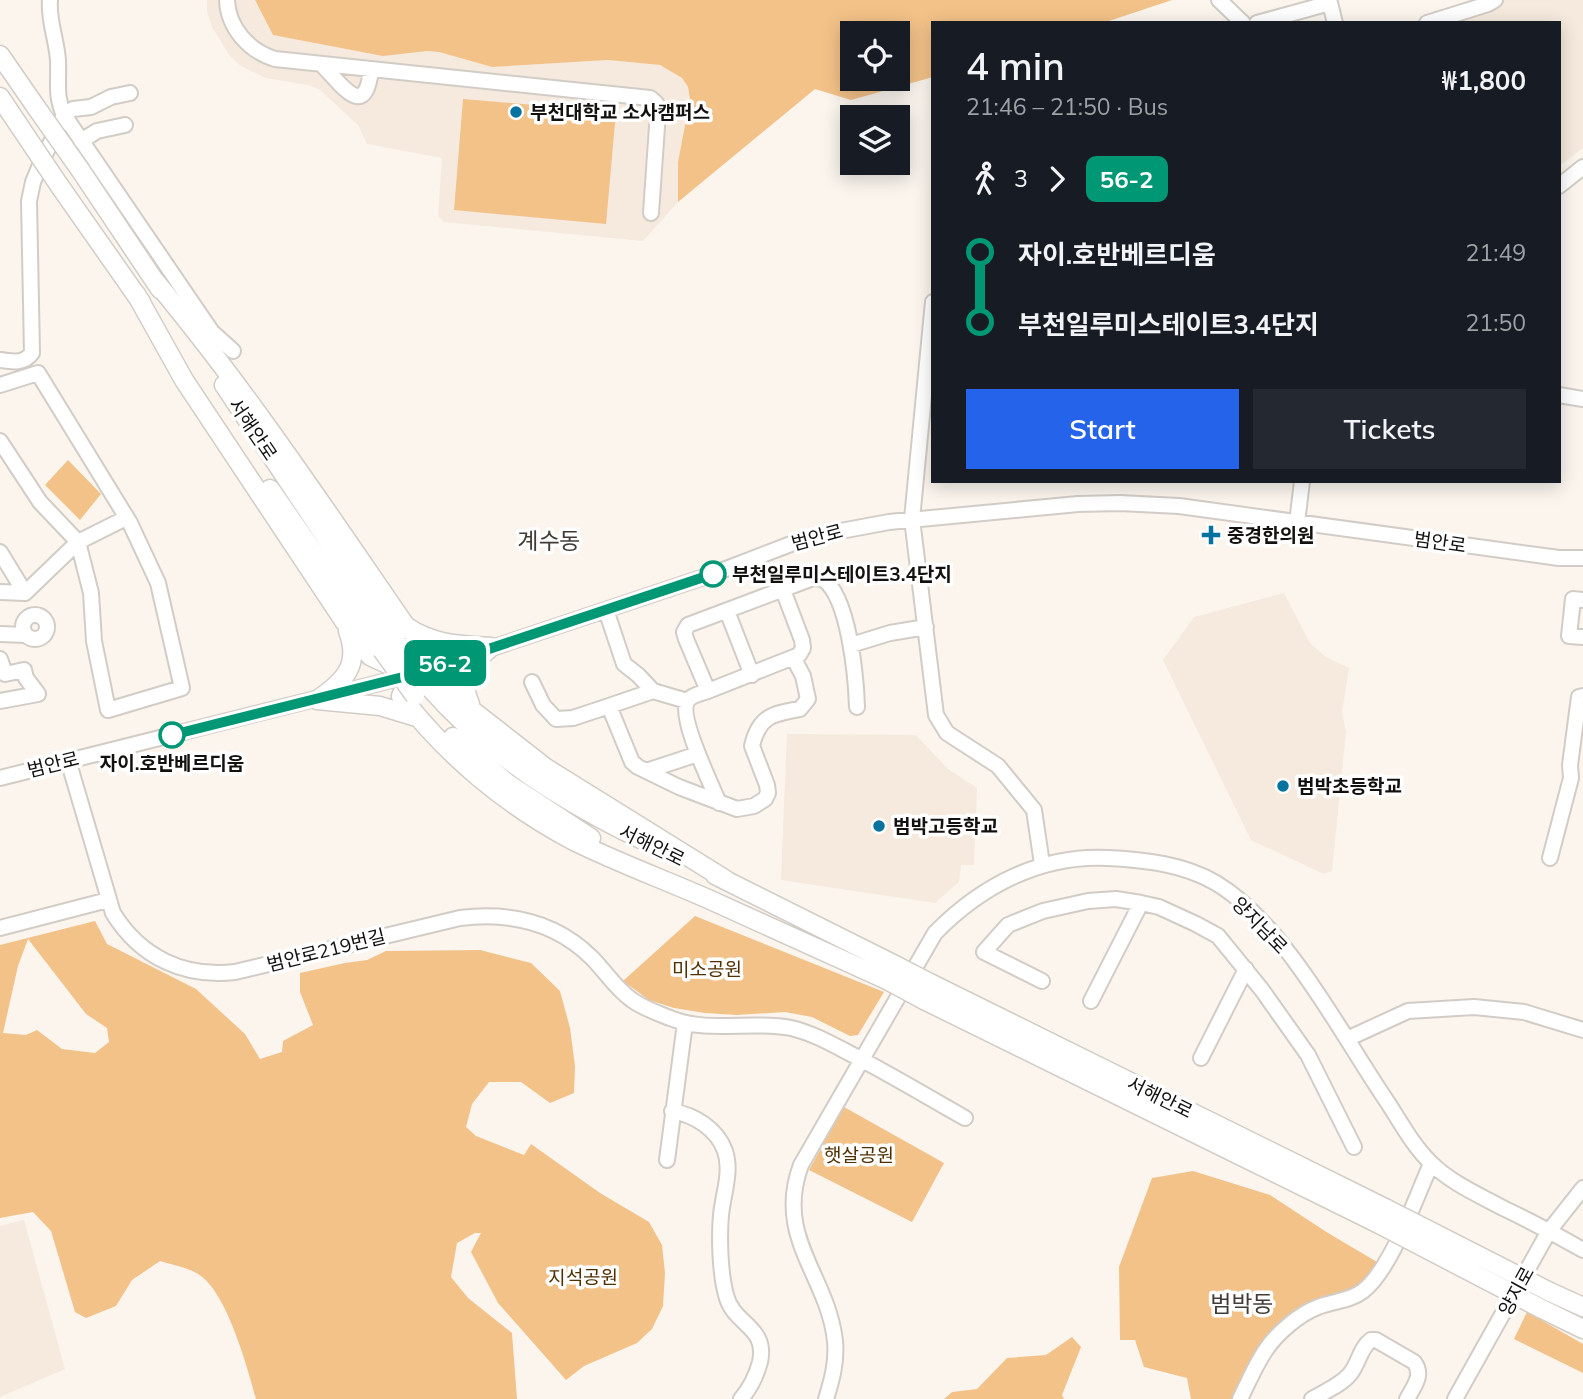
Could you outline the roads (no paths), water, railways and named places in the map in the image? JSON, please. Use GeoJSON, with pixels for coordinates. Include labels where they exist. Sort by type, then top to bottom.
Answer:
{"type":"FeatureCollection","features":[{"type":"Feature","properties":{"kind":"main road","name":"서해안로"},"geometry":{"type":"LineString","coordinates":[[0,55],[155,281],[390,647]]}},
{"type":"Feature","properties":{"kind":"main road","name":"서해안로"},"geometry":{"type":"LineString","coordinates":[[0,97],[136,294],[453,737],[527,798],[593,840],[715,902],[892,973]]}},
{"type":"Feature","properties":{"kind":"main road"},"geometry":{"type":"LineString","coordinates":[[155,281],[260,415],[418,645],[411,675],[401,696],[417,717],[475,774],[531,816],[573,840],[715,902]]}},
{"type":"Feature","properties":{"kind":"main road"},"geometry":{"type":"LineString","coordinates":[[136,294],[184,380],[370,656],[411,675],[444,680],[473,711],[546,768],[726,880]]}},
{"type":"Feature","properties":{"kind":"main road"},"geometry":{"type":"LineString","coordinates":[[317,700],[338,682],[352,664],[353,643],[344,621]]}},
{"type":"Feature","properties":{"kind":"main road"},"geometry":{"type":"LineString","coordinates":[[405,625],[417,634],[433,640],[491,647]]}},
{"type":"Feature","properties":{"kind":"main road"},"geometry":{"type":"LineString","coordinates":[[473,711],[464,683],[472,667],[491,647]]}},
{"type":"Feature","properties":{"kind":"main road","name":"서해안로"},"geometry":{"type":"LineString","coordinates":[[422,692],[540,784],[607,824],[726,880],[928,992],[1382,1216],[1583,1307]]}},
{"type":"Feature","properties":{"kind":"main road"},"geometry":{"type":"LineString","coordinates":[[317,700],[380,706],[417,717]]}},
{"type":"Feature","properties":{"kind":"main road","name":"서해안로"},"geometry":{"type":"LineString","coordinates":[[1382,1216],[1540,1308],[1583,1329]]}},
{"type":"Feature","properties":{"kind":"street"},"geometry":{"type":"LineString","coordinates":[[50,0],[58,61],[57,96],[64,115],[212,332],[233,351]]}},
{"type":"Feature","properties":{"kind":"street"},"geometry":{"type":"LineString","coordinates":[[227,0],[229,14],[247,43],[259,52],[283,61],[650,98],[656,103],[658,112],[651,213]]}},
{"type":"Feature","properties":{"kind":"street"},"geometry":{"type":"LineString","coordinates":[[1219,0],[1241,21]]}},
{"type":"Feature","properties":{"kind":"street"},"geometry":{"type":"LineString","coordinates":[[1433,21],[1495,0]]}},
{"type":"Feature","properties":{"kind":"street"},"geometry":{"type":"LineString","coordinates":[[1265,21],[1329,4],[1334,21]]}},
{"type":"Feature","properties":{"kind":"street"},"geometry":{"type":"LineString","coordinates":[[323,65],[349,93],[357,96],[366,94],[371,71]]}},
{"type":"Feature","properties":{"kind":"street"},"geometry":{"type":"LineString","coordinates":[[0,360],[22,361],[28,359],[32,353],[29,201],[37,172],[64,115],[73,109],[91,107],[111,97],[130,93]]}},
{"type":"Feature","properties":{"kind":"street"},"geometry":{"type":"LineString","coordinates":[[80,141],[97,131],[125,125]]}},
{"type":"Feature","properties":{"kind":"street"},"geometry":{"type":"LineString","coordinates":[[1561,184],[1583,167]]}},
{"type":"Feature","properties":{"kind":"street"},"geometry":{"type":"LineString","coordinates":[[931,330],[912,519],[936,715],[947,733],[998,766],[1034,810],[1042,864]]}},
{"type":"Feature","properties":{"kind":"street"},"geometry":{"type":"LineString","coordinates":[[0,385],[38,373],[126,518],[158,583],[182,688],[108,710],[94,641],[91,593],[78,542],[40,502],[0,441]]}},
{"type":"Feature","properties":{"kind":"street"},"geometry":{"type":"LineString","coordinates":[[1561,395],[1583,399]]}},
{"type":"Feature","properties":{"kind":"street"},"geometry":{"type":"LineString","coordinates":[[1297,523],[1302,483]]}},
{"type":"Feature","properties":{"kind":"street","name":"범안로"},"geometry":{"type":"LineString","coordinates":[[0,778],[411,675],[713,574],[796,542],[848,529],[912,519],[1064,505],[1120,503],[1179,506],[1559,558],[1583,558]]}},
{"type":"Feature","properties":{"kind":"street"},"geometry":{"type":"LineString","coordinates":[[0,592],[25,593],[78,542],[126,518]]}},
{"type":"Feature","properties":{"kind":"street"},"geometry":{"type":"LineString","coordinates":[[0,552],[25,593]]}},
{"type":"Feature","properties":{"kind":"street"},"geometry":{"type":"LineString","coordinates":[[708,691],[684,632],[688,625],[813,578],[823,579],[834,593],[851,645],[856,674],[857,706]]}},
{"type":"Feature","properties":{"kind":"street"},"geometry":{"type":"LineString","coordinates":[[606,610],[624,663],[653,691],[687,701],[794,659],[803,648],[803,640],[783,590]]}},
{"type":"Feature","properties":{"kind":"street"},"geometry":{"type":"LineString","coordinates":[[1583,600],[1573,599],[1569,636],[1583,637]]}},
{"type":"Feature","properties":{"kind":"street"},"geometry":{"type":"LineString","coordinates":[[727,611],[752,675]]}},
{"type":"Feature","properties":{"kind":"street"},"geometry":{"type":"LineString","coordinates":[[851,645],[890,633],[926,627]]}},
{"type":"Feature","properties":{"kind":"street"},"geometry":{"type":"LineString","coordinates":[[0,634],[24,635]]}},
{"type":"Feature","properties":{"kind":"street"},"geometry":{"type":"LineString","coordinates":[[0,659],[5,674],[24,670],[26,678],[38,694],[0,702]]}},
{"type":"Feature","properties":{"kind":"street"},"geometry":{"type":"LineString","coordinates":[[608,706],[632,762],[646,771],[719,803],[737,809],[747,808],[765,799],[768,793],[752,746],[759,726],[776,713],[800,709],[808,699],[803,676],[794,659]]}},
{"type":"Feature","properties":{"kind":"street"},"geometry":{"type":"LineString","coordinates":[[532,681],[543,705],[556,719],[573,718],[653,691]]}},
{"type":"Feature","properties":{"kind":"street"},"geometry":{"type":"LineString","coordinates":[[1550,858],[1571,778],[1570,765],[1579,697],[1583,696]]}},
{"type":"Feature","properties":{"kind":"street"},"geometry":{"type":"LineString","coordinates":[[687,701],[688,721],[698,754],[719,803]]}},
{"type":"Feature","properties":{"kind":"street"},"geometry":{"type":"LineString","coordinates":[[646,771],[698,754]]}},
{"type":"Feature","properties":{"kind":"street","name":"범안로219번길"},"geometry":{"type":"LineString","coordinates":[[68,760],[107,901],[120,925],[148,953],[179,968],[212,974],[247,970],[460,918],[510,917],[561,934],[586,953],[634,1002],[685,1023],[717,1027],[793,1029],[815,1036],[965,1118]]}},
{"type":"Feature","properties":{"kind":"street","name":"양지남로"},"geometry":{"type":"LineString","coordinates":[[826,1399],[833,1378],[835,1339],[824,1299],[797,1237],[793,1215],[794,1181],[809,1147],[935,933],[959,909],[996,884],[1042,864],[1096,857],[1145,860],[1180,868],[1216,883],[1248,908],[1299,967],[1389,1106],[1432,1164],[1473,1192],[1583,1250]]}},
{"type":"Feature","properties":{"kind":"street"},"geometry":{"type":"LineString","coordinates":[[1042,981],[984,952],[1008,925],[1043,911],[1088,901],[1116,899],[1159,907],[1218,936],[1308,1055],[1354,1147]]}},
{"type":"Feature","properties":{"kind":"street"},"geometry":{"type":"LineString","coordinates":[[0,928],[107,901]]}},
{"type":"Feature","properties":{"kind":"street"},"geometry":{"type":"LineString","coordinates":[[1091,1001],[1141,903]]}},
{"type":"Feature","properties":{"kind":"street"},"geometry":{"type":"LineString","coordinates":[[1201,1058],[1246,970]]}},
{"type":"Feature","properties":{"kind":"street"},"geometry":{"type":"LineString","coordinates":[[1347,1039],[1408,1011],[1474,1007],[1524,1012],[1583,1030]]}},
{"type":"Feature","properties":{"kind":"street"},"geometry":{"type":"LineString","coordinates":[[667,1160],[685,1023]]}},
{"type":"Feature","properties":{"kind":"street"},"geometry":{"type":"LineString","coordinates":[[673,1111],[684,1113],[706,1125],[725,1150],[727,1175],[720,1238],[725,1293],[734,1313],[756,1333],[762,1347],[753,1384],[741,1399]]}},
{"type":"Feature","properties":{"kind":"street"},"geometry":{"type":"LineString","coordinates":[[1240,1399],[1265,1350],[1282,1333],[1303,1315],[1361,1292],[1372,1282],[1388,1259],[1432,1164]]}},
{"type":"Feature","properties":{"kind":"street","name":"양지로"},"geometry":{"type":"LineString","coordinates":[[1455,1399],[1549,1231],[1583,1188]]}},
{"type":"Feature","properties":{"kind":"street"},"geometry":{"type":"LineString","coordinates":[[1312,1399],[1345,1380],[1371,1339],[1404,1356],[1418,1367],[1418,1380],[1408,1399]]}},
{"type":"Feature","properties":{"kind":"place","name":"부천대학교 소사캠퍼스"},"geometry":{"type":"Point","coordinates":[516,112]}},
{"type":"Feature","properties":{"kind":"place","name":"중경한의원"},"geometry":{"type":"Point","coordinates":[1211,535]}},
{"type":"Feature","properties":{"kind":"place","name":"부천일루미스테이트3.4단지"},"geometry":{"type":"Point","coordinates":[713,574]}},
{"type":"Feature","properties":{"kind":"place","name":"자이.호반베르디움"},"geometry":{"type":"Point","coordinates":[172,735]}},
{"type":"Feature","properties":{"kind":"place","name":"범박초등학교"},"geometry":{"type":"Point","coordinates":[1283,786]}},
{"type":"Feature","properties":{"kind":"place","name":"범박고등학교"},"geometry":{"type":"Point","coordinates":[879,826]}},
{"type":"Feature","properties":{"kind":"district","name":"계수동"},"geometry":{"type":"Point","coordinates":[549,540]}},
{"type":"Feature","properties":{"kind":"district","name":"범박동"},"geometry":{"type":"Point","coordinates":[1242,1303]}},
{"type":"Feature","properties":{"kind":"park label","name":"미소공원"},"geometry":{"type":"Point","coordinates":[707,969]}},
{"type":"Feature","properties":{"kind":"park label","name":"햇살공원"},"geometry":{"type":"Point","coordinates":[859,1155]}},
{"type":"Feature","properties":{"kind":"park label","name":"지석공원"},"geometry":{"type":"Point","coordinates":[583,1277]}}]}
